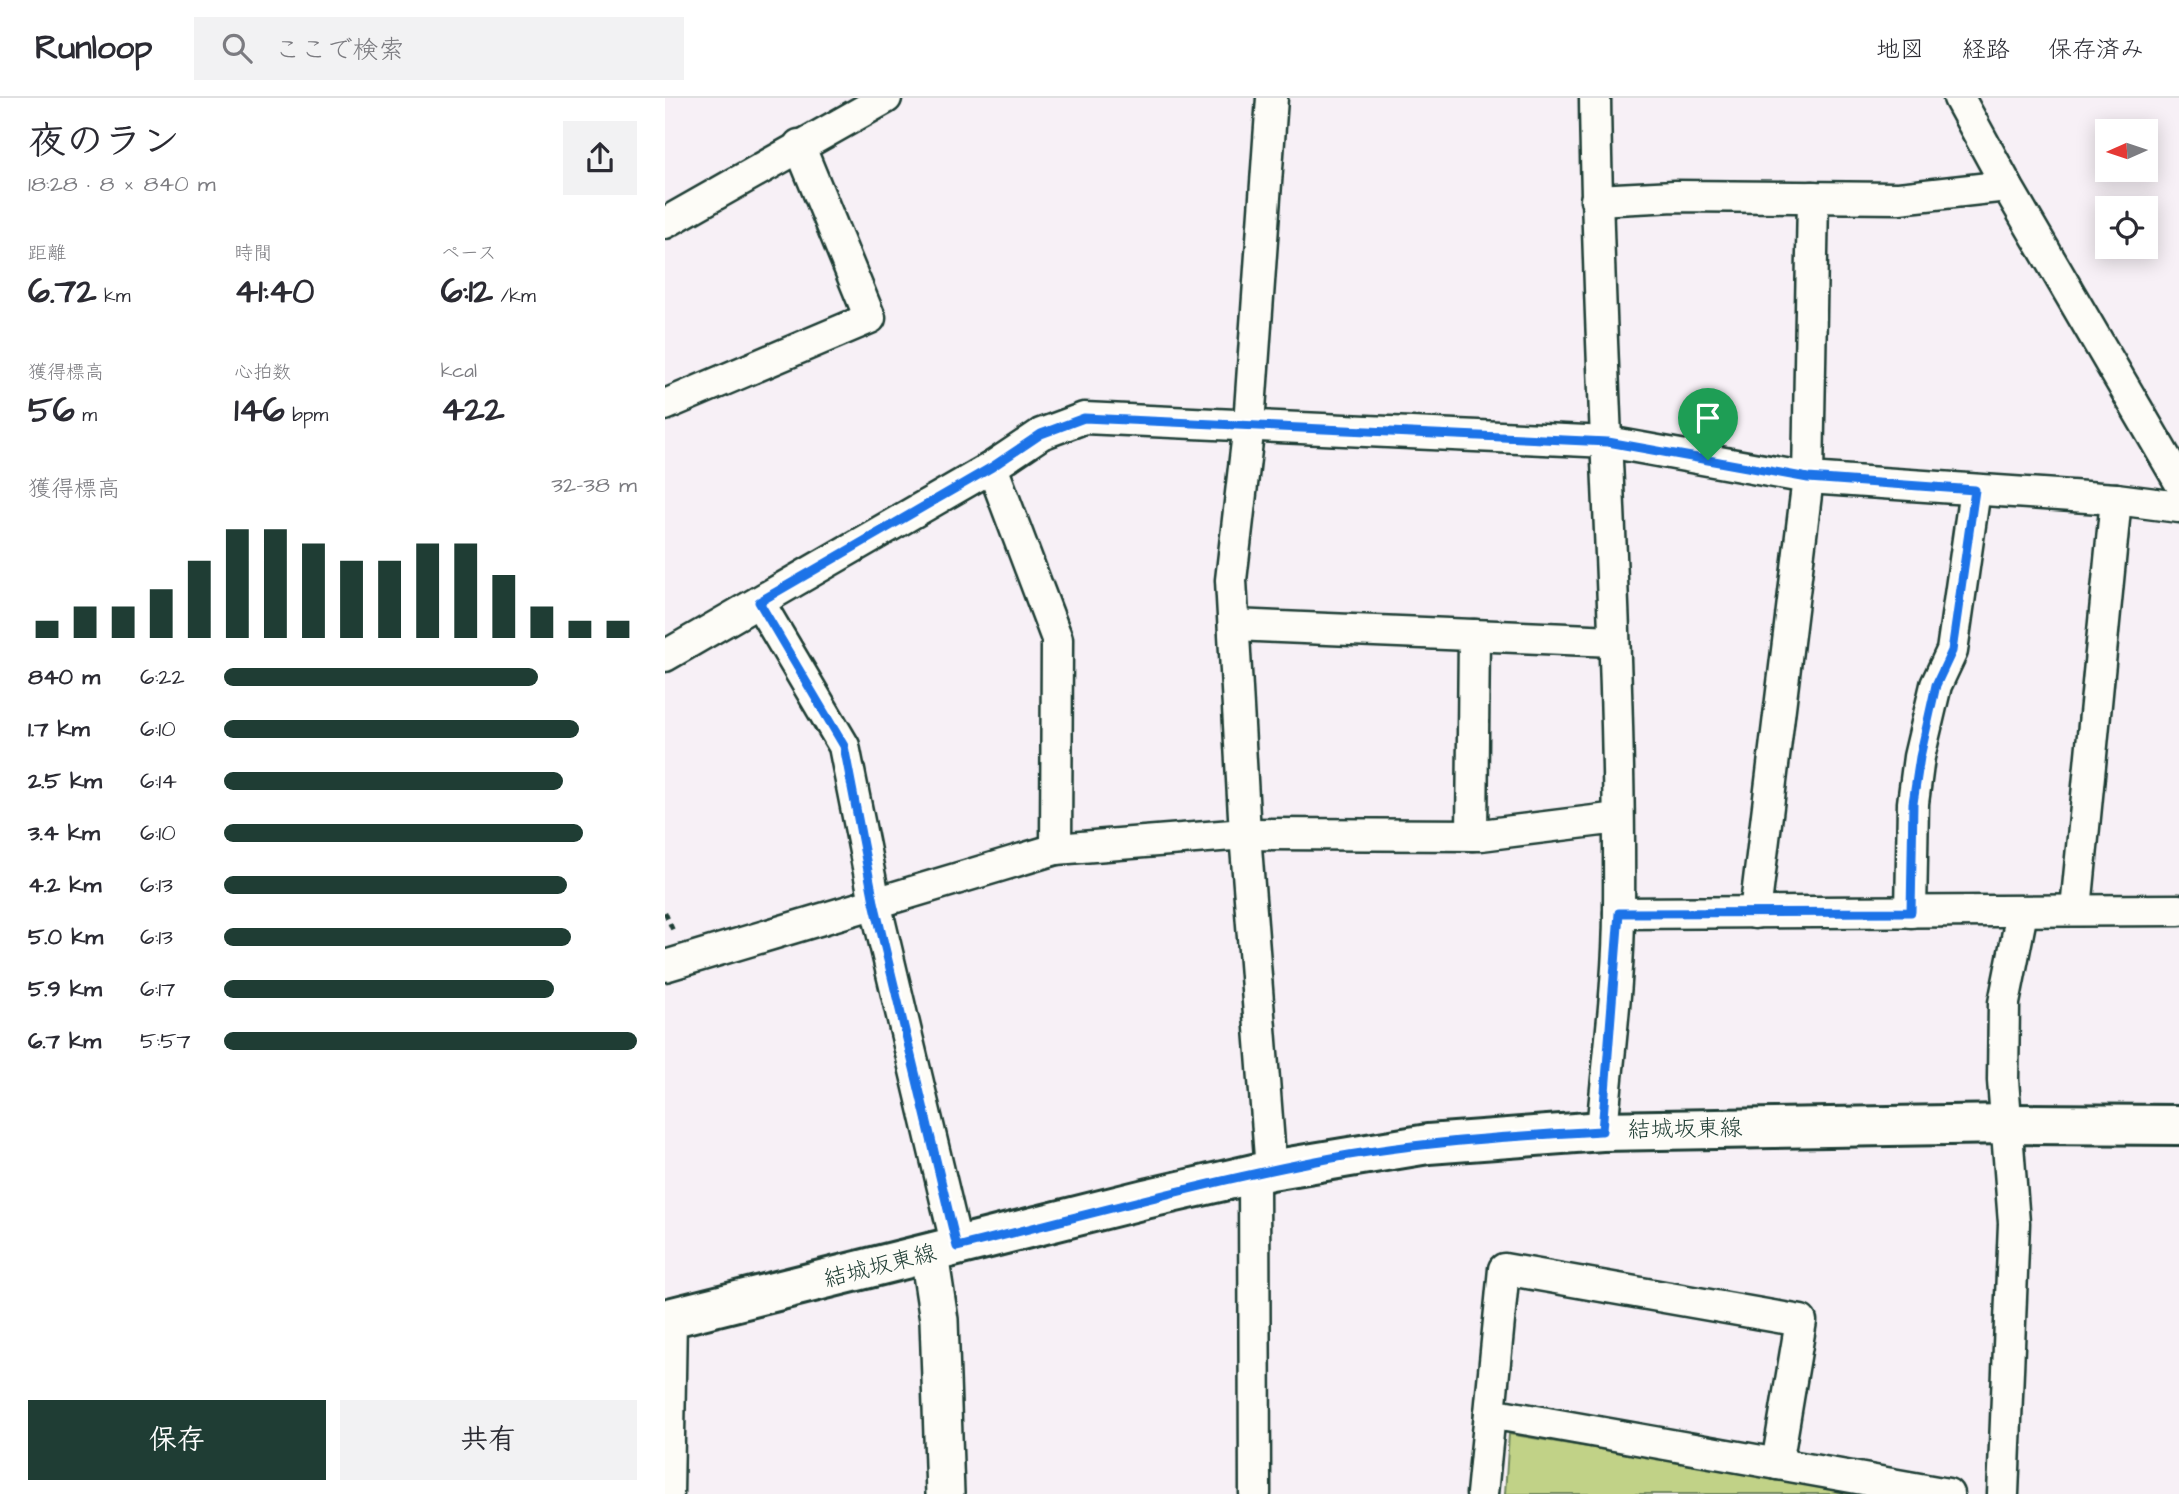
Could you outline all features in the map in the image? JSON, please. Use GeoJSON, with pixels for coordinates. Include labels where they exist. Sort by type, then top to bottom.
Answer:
{"type":"FeatureCollection","features":[{"type":"Feature","properties":{"kind":"main road","name":"結城坂東線"},"geometry":{"type":"LineString","coordinates":[[668,1318],[1263,1172],[1428,1144],[1602,1131],[2008,1124],[2179,1125]]}},
{"type":"Feature","properties":{"kind":"street"},"geometry":{"type":"LineString","coordinates":[[665,223],[886,98]]}},
{"type":"Feature","properties":{"kind":"street"},"geometry":{"type":"LineString","coordinates":[[1255,1494],[1263,1172],[1231,580],[1249,424],[1272,98]]}},
{"type":"Feature","properties":{"kind":"street"},"geometry":{"type":"LineString","coordinates":[[1595,98],[1596,200],[1608,442],[1614,641],[1619,913],[1602,1131]]}},
{"type":"Feature","properties":{"kind":"street"},"geometry":{"type":"LineString","coordinates":[[1959,98],[2007,186],[2179,481]]}},
{"type":"Feature","properties":{"kind":"street"},"geometry":{"type":"LineString","coordinates":[[665,405],[870,318],[799,145]]}},
{"type":"Feature","properties":{"kind":"street"},"geometry":{"type":"LineString","coordinates":[[1596,200],[1675,196],[1899,198],[2007,186]]}},
{"type":"Feature","properties":{"kind":"street"},"geometry":{"type":"LineString","coordinates":[[1755,913],[1808,478],[1813,197]]}},
{"type":"Feature","properties":{"kind":"street"},"geometry":{"type":"LineString","coordinates":[[665,656],[992,467],[1041,434],[1084,418],[1608,442],[1808,478],[2116,499],[2179,507]]}},
{"type":"Feature","properties":{"kind":"street"},"geometry":{"type":"LineString","coordinates":[[992,467],[1057,639],[1056,849]]}},
{"type":"Feature","properties":{"kind":"street"},"geometry":{"type":"LineString","coordinates":[[1911,912],[1913,803],[1936,685],[1952,651],[1975,490]]}},
{"type":"Feature","properties":{"kind":"street"},"geometry":{"type":"LineString","coordinates":[[2076,909],[2116,499]]}},
{"type":"Feature","properties":{"kind":"street"},"geometry":{"type":"LineString","coordinates":[[759,602],[844,746],[943,1250],[939,1320],[945,1494]]}},
{"type":"Feature","properties":{"kind":"street"},"geometry":{"type":"LineString","coordinates":[[1234,625],[1614,641]]}},
{"type":"Feature","properties":{"kind":"street"},"geometry":{"type":"LineString","coordinates":[[1472,835],[1474,635]]}},
{"type":"Feature","properties":{"kind":"street"},"geometry":{"type":"LineString","coordinates":[[665,966],[1056,849],[1245,834],[1472,835],[1618,818]]}},
{"type":"Feature","properties":{"kind":"street"},"geometry":{"type":"LineString","coordinates":[[1619,913],[2179,910]]}},
{"type":"Feature","properties":{"kind":"street"},"geometry":{"type":"LineString","coordinates":[[2003,1494],[2014,1223],[2003,1080],[2004,1003],[2022,912]]}},
{"type":"Feature","properties":{"kind":"street"},"geometry":{"type":"LineString","coordinates":[[1482,1494],[1504,1269],[1801,1321],[1777,1464]]}},
{"type":"Feature","properties":{"kind":"street"},"geometry":{"type":"LineString","coordinates":[[668,1318],[668,1494]]}},
{"type":"Feature","properties":{"kind":"street"},"geometry":{"type":"LineString","coordinates":[[1490,1413],[1948,1494]]}},
{"type":"Feature","properties":{"kind":"green space"},"geometry":{"type":"Polygon","coordinates":[[[1509,1434],[1873,1494],[1505,1494],[1509,1434]]]}},
{"type":"Feature","properties":{"kind":"route"},"geometry":{"type":"LineString","coordinates":[[1084,418],[1608,442],[1708,460],[1808,478],[1975,490],[1952,651],[1936,685],[1913,803],[1911,912],[1619,913],[1602,1131],[1428,1144],[1350,1155],[1145,1199],[957,1247],[874,902],[844,746],[759,602],[992,467],[1041,434],[1084,418]]}}]}
